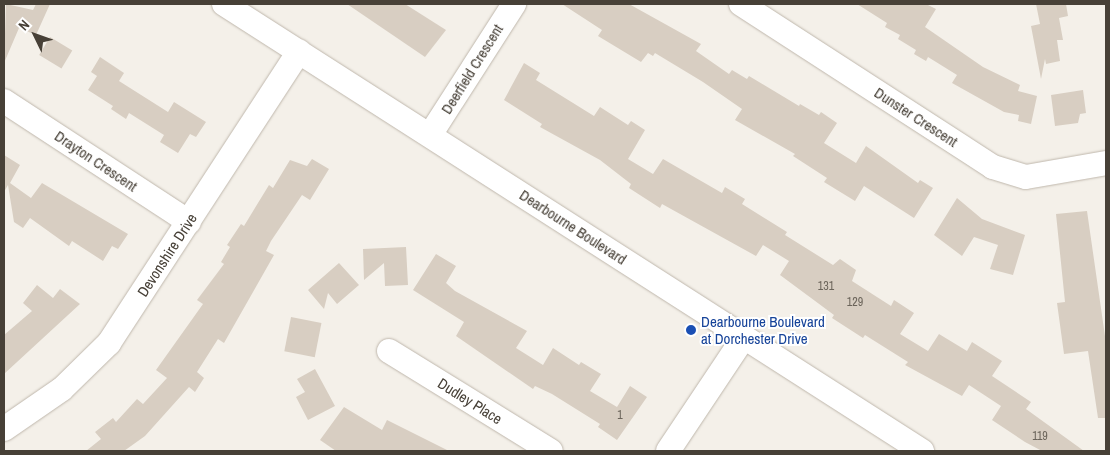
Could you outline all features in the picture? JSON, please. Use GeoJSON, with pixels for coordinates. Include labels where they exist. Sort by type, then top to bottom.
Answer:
{"type":"FeatureCollection","features":[{"type":"Feature","properties":{"kind":"street","name":"Dearbourne Boulevard"},"geometry":{"type":"LineString","coordinates":[[224,4],[922,451]]}},
{"type":"Feature","properties":{"kind":"street","name":"Deerfield Crescent"},"geometry":{"type":"LineString","coordinates":[[430,135],[514,4]]}},
{"type":"Feature","properties":{"kind":"street","name":"Dunster Crescent"},"geometry":{"type":"LineString","coordinates":[[742,4],[993,167],[1026,177],[1106,163]]}},
{"type":"Feature","properties":{"kind":"street","name":"Devonshire Drive"},"geometry":{"type":"LineString","coordinates":[[4,429],[62,389],[109,343],[299,52]]}},
{"type":"Feature","properties":{"kind":"street","name":"Drayton Crescent"},"geometry":{"type":"LineString","coordinates":[[4,101],[189,222]]}},
{"type":"Feature","properties":{"kind":"street"},"geometry":{"type":"LineString","coordinates":[[668,451],[744,337]]}},
{"type":"Feature","properties":{"kind":"street","name":"Dudley Place"},"geometry":{"type":"LineString","coordinates":[[389,351],[551,451]]}},
{"type":"Feature","properties":{"kind":"building"},"geometry":{"type":"Polygon","coordinates":[[[6,4],[33,10],[36,4],[50,4],[36,35],[19,28],[4,63],[6,4]]]}},
{"type":"Feature","properties":{"kind":"building"},"geometry":{"type":"Polygon","coordinates":[[[347,4],[405,4],[446,30],[425,57],[347,4]]]}},
{"type":"Feature","properties":{"kind":"building"},"geometry":{"type":"Polygon","coordinates":[[[562,4],[629,4],[701,44],[696,51],[729,74],[732,70],[747,79],[749,76],[799,106],[800,104],[819,115],[821,112],[837,123],[824,143],[856,163],[866,146],[918,183],[920,180],[933,188],[914,218],[864,186],[855,201],[824,182],[827,178],[793,156],[795,154],[735,120],[742,109],[703,82],[655,53],[653,56],[648,53],[641,62],[598,36],[602,30],[562,4]]]}},
{"type":"Feature","properties":{"kind":"building"},"geometry":{"type":"Polygon","coordinates":[[[857,4],[926,4],[936,9],[925,27],[983,67],[1020,85],[1018,91],[1037,96],[1031,124],[1018,121],[1019,115],[1004,112],[952,83],[957,75],[928,57],[926,61],[914,54],[916,50],[898,39],[900,35],[885,27],[887,23],[857,4]]]}},
{"type":"Feature","properties":{"kind":"building"},"geometry":{"type":"Polygon","coordinates":[[[1036,4],[1066,4],[1068,16],[1059,18],[1063,40],[1057,40],[1060,61],[1046,64],[1045,59],[1041,79],[1031,26],[1040,24],[1036,4]]]}},
{"type":"Feature","properties":{"kind":"building"},"geometry":{"type":"Polygon","coordinates":[[[50,37],[72,50],[61,68],[39,55],[50,37]]]}},
{"type":"Feature","properties":{"kind":"building"},"geometry":{"type":"Polygon","coordinates":[[[100,57],[124,73],[119,81],[168,112],[174,102],[206,122],[196,137],[190,134],[178,153],[160,142],[164,135],[129,113],[126,119],[111,109],[113,106],[88,90],[97,76],[91,72],[100,57]]]}},
{"type":"Feature","properties":{"kind":"building"},"geometry":{"type":"Polygon","coordinates":[[[524,63],[540,73],[536,80],[594,116],[600,107],[628,125],[631,121],[645,130],[628,159],[653,174],[663,159],[722,193],[725,187],[745,199],[742,204],[787,232],[785,235],[833,265],[840,259],[856,270],[852,281],[891,306],[894,300],[914,313],[900,334],[928,351],[939,334],[967,351],[972,342],[1002,361],[992,376],[1031,402],[1026,409],[1084,451],[1042,451],[1025,442],[992,420],[1001,406],[969,385],[962,396],[905,365],[908,362],[865,335],[863,338],[832,318],[834,315],[780,275],[789,261],[763,245],[756,256],[662,204],[660,208],[629,188],[631,184],[600,160],[540,127],[542,124],[504,100],[524,63]]]}},
{"type":"Feature","properties":{"kind":"building"},"geometry":{"type":"Polygon","coordinates":[[[1083,90],[1086,113],[1080,114],[1078,123],[1055,126],[1051,95],[1083,90]]]}},
{"type":"Feature","properties":{"kind":"building"},"geometry":{"type":"Polygon","coordinates":[[[4,155],[20,165],[10,183],[31,198],[42,183],[128,234],[118,249],[112,246],[103,261],[72,241],[69,246],[30,218],[23,228],[14,222],[8,185],[4,192],[4,155]]]}},
{"type":"Feature","properties":{"kind":"building"},"geometry":{"type":"Polygon","coordinates":[[[312,159],[329,169],[310,200],[302,195],[271,241],[266,251],[274,255],[224,343],[218,339],[197,372],[204,378],[195,392],[189,387],[145,436],[124,451],[86,451],[101,439],[95,432],[113,418],[116,422],[137,399],[143,404],[167,378],[156,370],[203,304],[197,300],[224,264],[221,262],[230,247],[227,245],[241,224],[244,226],[269,185],[273,188],[290,160],[307,166],[312,159]]]}},
{"type":"Feature","properties":{"kind":"building"},"geometry":{"type":"Polygon","coordinates":[[[957,198],[982,219],[1025,235],[1013,275],[990,269],[998,245],[974,237],[962,256],[934,235],[957,198]]]}},
{"type":"Feature","properties":{"kind":"building"},"geometry":{"type":"Polygon","coordinates":[[[1087,211],[1106,343],[1106,418],[1098,418],[1088,351],[1064,354],[1057,303],[1065,302],[1056,214],[1087,211]]]}},
{"type":"Feature","properties":{"kind":"building"},"geometry":{"type":"Polygon","coordinates":[[[406,247],[408,285],[385,286],[384,263],[364,280],[363,249],[406,247]]]}},
{"type":"Feature","properties":{"kind":"building"},"geometry":{"type":"Polygon","coordinates":[[[436,254],[456,266],[446,283],[455,291],[527,331],[516,348],[543,365],[553,348],[579,365],[581,362],[601,374],[590,391],[617,407],[630,386],[647,397],[617,440],[598,427],[600,424],[552,394],[535,386],[533,389],[456,336],[464,322],[413,290],[436,254]]]}},
{"type":"Feature","properties":{"kind":"building"},"geometry":{"type":"Polygon","coordinates":[[[339,263],[359,285],[337,304],[328,293],[324,309],[308,290],[339,263]]]}},
{"type":"Feature","properties":{"kind":"building"},"geometry":{"type":"Polygon","coordinates":[[[37,285],[53,298],[60,289],[80,304],[4,374],[4,335],[32,311],[23,303],[37,285]]]}},
{"type":"Feature","properties":{"kind":"building"},"geometry":{"type":"Polygon","coordinates":[[[291,317],[321,323],[315,357],[284,351],[291,317]]]}},
{"type":"Feature","properties":{"kind":"building"},"geometry":{"type":"Polygon","coordinates":[[[315,369],[335,406],[308,420],[296,397],[305,392],[297,379],[315,369]]]}},
{"type":"Feature","properties":{"kind":"building"},"geometry":{"type":"Polygon","coordinates":[[[344,407],[382,430],[387,420],[449,451],[336,451],[320,440],[344,407]]]}},
{"type":"Feature","properties":{"kind":"place","name":"Dearbourne Boulevard at Dorchester Drive"},"geometry":{"type":"Point","coordinates":[691,330]}}]}
